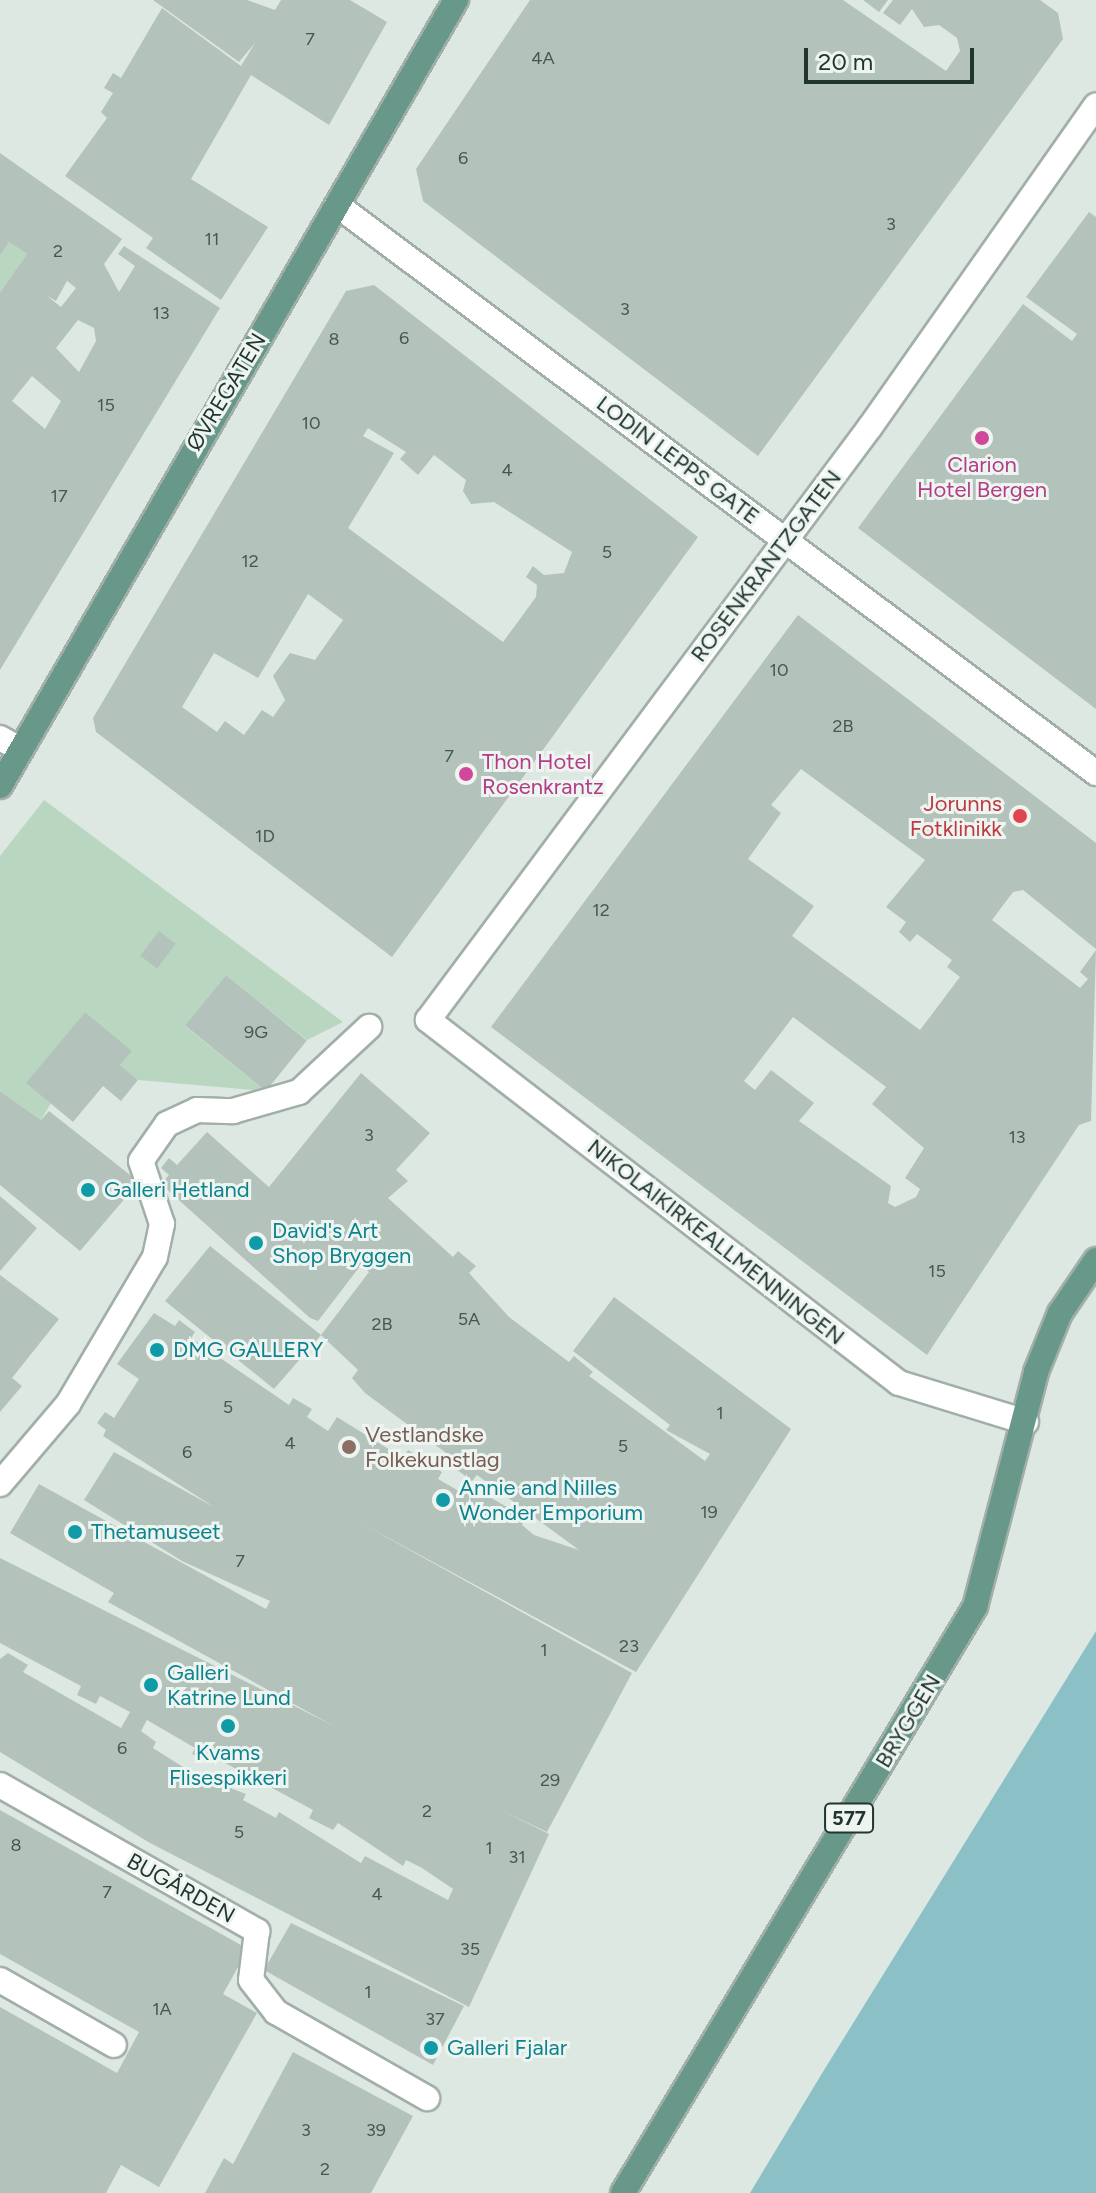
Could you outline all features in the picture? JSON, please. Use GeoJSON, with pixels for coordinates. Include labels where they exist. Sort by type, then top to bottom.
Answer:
{"type":"FeatureCollection","features":[{"type":"Feature","properties":{"kind":"main road","name":"ØVREGATEN"},"geometry":{"type":"LineString","coordinates":[[0,786],[10,744],[337,205],[456,0]]}},
{"type":"Feature","properties":{"kind":"main road","name":"BRYGGEN"},"geometry":{"type":"LineString","coordinates":[[623,2193],[975,1607],[1060,1313],[1096,1260]]}},
{"type":"Feature","properties":{"kind":"street","name":"ROSENKRANTZGATEN"},"geometry":{"type":"LineString","coordinates":[[428,1020],[785,540],[1096,106]]}},
{"type":"Feature","properties":{"kind":"street","name":"LODIN LEPPS GATE"},"geometry":{"type":"LineString","coordinates":[[337,205],[1096,773]]}},
{"type":"Feature","properties":{"kind":"street","name":"NIKOLAIKIRKEALLMENNINGEN"},"geometry":{"type":"LineString","coordinates":[[428,1020],[899,1383],[1026,1422]]}},
{"type":"Feature","properties":{"kind":"street"},"geometry":{"type":"LineString","coordinates":[[0,1484],[68,1404],[155,1257],[162,1224],[141,1161],[167,1124],[197,1110],[233,1111],[299,1092],[369,1027]]}},
{"type":"Feature","properties":{"kind":"street","name":"BUGÅRDEN"},"geometry":{"type":"LineString","coordinates":[[0,1785],[257,1931],[251,1980],[276,2012],[427,2098]]}},
{"type":"Feature","properties":{"kind":"street"},"geometry":{"type":"LineString","coordinates":[[0,1980],[114,2045]]}},
{"type":"Feature","properties":{"kind":"green space"},"geometry":{"type":"Polygon","coordinates":[[[9,242],[27,254],[0,296],[0,254],[9,242]]]}},
{"type":"Feature","properties":{"kind":"green space"},"geometry":{"type":"Polygon","coordinates":[[[44,800],[343,1022],[307,1040],[226,975],[185,1026],[266,1091],[138,1080],[120,1065],[131,1051],[85,1012],[27,1083],[51,1103],[41,1120],[0,1091],[0,856],[44,800]]]}},
{"type":"Feature","properties":{"kind":"water"},"geometry":{"type":"Polygon","coordinates":[[[1096,1631],[1096,2193],[750,2193],[821,2075],[1096,1631]]]}},
{"type":"Feature","properties":{"kind":"building"},"geometry":{"type":"Polygon","coordinates":[[[153,0],[247,0],[275,10],[281,0],[350,0],[387,22],[329,125],[251,75],[191,179],[268,227],[221,300],[146,248],[153,238],[65,176],[107,118],[101,112],[113,93],[104,88],[113,73],[121,78],[162,8],[241,66],[255,43],[239,62],[153,0]]]}},
{"type":"Feature","properties":{"kind":"building"},"geometry":{"type":"Polygon","coordinates":[[[530,0],[843,0],[946,71],[960,51],[957,38],[939,25],[924,27],[912,9],[900,25],[883,13],[893,0],[1040,0],[1058,13],[1063,39],[758,456],[423,201],[416,169],[530,0]]]}},
{"type":"Feature","properties":{"kind":"building"},"geometry":{"type":"Polygon","coordinates":[[[863,0],[888,0],[879,12],[863,0]]]}},
{"type":"Feature","properties":{"kind":"building"},"geometry":{"type":"Polygon","coordinates":[[[0,153],[122,239],[104,264],[119,292],[135,266],[118,254],[124,246],[220,308],[0,670],[0,293],[27,254],[9,242],[0,255],[0,153]],[[67,281],[56,301],[46,295],[61,307],[76,288],[67,281]],[[78,320],[56,348],[79,372],[96,341],[94,328],[78,320]],[[32,376],[12,401],[45,429],[61,401],[32,376]]]}},
{"type":"Feature","properties":{"kind":"building"},"geometry":{"type":"Polygon","coordinates":[[[1089,212],[1096,217],[1096,709],[858,528],[1023,304],[1072,341],[1077,334],[1026,297],[1089,212]]]}},
{"type":"Feature","properties":{"kind":"building"},"geometry":{"type":"Polygon","coordinates":[[[374,285],[698,537],[392,957],[96,732],[93,718],[346,291],[374,285]],[[368,428],[363,436],[394,453],[348,528],[503,642],[536,597],[537,585],[526,577],[533,566],[544,575],[564,573],[572,552],[494,502],[471,504],[463,491],[466,480],[434,455],[418,475],[400,459],[406,452],[368,428]],[[308,594],[258,678],[214,653],[182,707],[217,732],[225,721],[244,735],[262,710],[273,717],[285,700],[273,676],[290,653],[315,660],[343,620],[308,594]]]}},
{"type":"Feature","properties":{"kind":"building"},"geometry":{"type":"Polygon","coordinates":[[[798,615],[1096,843],[1096,949],[1023,890],[1013,892],[992,920],[1080,988],[1088,979],[1080,972],[1096,950],[1091,1121],[1079,1125],[927,1355],[491,1027],[798,615]],[[801,769],[771,805],[781,813],[748,859],[814,906],[792,936],[920,1030],[960,977],[947,967],[952,960],[917,934],[910,942],[899,932],[906,922],[886,907],[925,860],[801,769]],[[793,1017],[744,1081],[755,1090],[771,1070],[814,1103],[799,1121],[891,1186],[888,1203],[895,1207],[916,1197],[920,1189],[905,1178],[924,1148],[872,1104],[886,1087],[793,1017]]]}},
{"type":"Feature","properties":{"kind":"building"},"geometry":{"type":"Polygon","coordinates":[[[159,931],[176,944],[157,968],[140,956],[159,931]]]}},
{"type":"Feature","properties":{"kind":"building"},"geometry":{"type":"Polygon","coordinates":[[[226,975],[307,1040],[266,1091],[185,1026],[226,975]]]}},
{"type":"Feature","properties":{"kind":"building"},"geometry":{"type":"Polygon","coordinates":[[[85,1012],[132,1051],[120,1065],[138,1080],[121,1101],[103,1086],[73,1122],[26,1083],[85,1012]]]}},
{"type":"Feature","properties":{"kind":"building"},"geometry":{"type":"Polygon","coordinates":[[[361,1073],[430,1133],[396,1170],[408,1181],[388,1198],[453,1257],[458,1251],[476,1266],[469,1273],[509,1317],[569,1362],[574,1356],[593,1372],[589,1376],[705,1461],[710,1454],[666,1430],[670,1425],[573,1351],[614,1297],[791,1429],[636,1672],[357,1521],[632,1673],[547,1832],[403,1764],[108,1602],[114,1593],[10,1533],[39,1484],[266,1609],[270,1601],[182,1561],[84,1500],[114,1452],[214,1507],[103,1436],[106,1430],[97,1423],[105,1412],[114,1418],[139,1379],[117,1364],[154,1313],[175,1326],[179,1320],[195,1332],[191,1338],[289,1405],[293,1398],[312,1409],[307,1417],[328,1431],[337,1417],[403,1458],[408,1450],[442,1472],[438,1479],[464,1494],[469,1485],[526,1518],[522,1525],[534,1535],[579,1550],[477,1475],[472,1481],[452,1466],[457,1461],[365,1393],[352,1378],[358,1370],[321,1335],[369,1272],[361,1265],[318,1321],[310,1318],[161,1184],[169,1175],[161,1168],[169,1158],[177,1165],[207,1132],[269,1187],[361,1073]]]}},
{"type":"Feature","properties":{"kind":"building"},"geometry":{"type":"Polygon","coordinates":[[[0,1091],[41,1120],[49,1111],[139,1182],[80,1251],[0,1185],[0,1091]]]}},
{"type":"Feature","properties":{"kind":"building"},"geometry":{"type":"Polygon","coordinates":[[[0,1196],[37,1228],[0,1271],[0,1196]]]}},
{"type":"Feature","properties":{"kind":"building"},"geometry":{"type":"Polygon","coordinates":[[[210,1246],[321,1335],[274,1389],[165,1301],[210,1246]]]}},
{"type":"Feature","properties":{"kind":"building"},"geometry":{"type":"Polygon","coordinates":[[[0,1275],[59,1319],[12,1378],[22,1386],[0,1412],[0,1275]]]}},
{"type":"Feature","properties":{"kind":"building"},"geometry":{"type":"Polygon","coordinates":[[[0,1558],[549,1834],[469,2007],[150,1843],[0,1752],[0,1659],[8,1653],[28,1665],[23,1672],[121,1728],[130,1712],[100,1696],[96,1704],[77,1695],[81,1686],[0,1643],[0,1558]],[[147,1720],[141,1731],[156,1742],[153,1748],[194,1774],[246,1794],[243,1800],[276,1818],[279,1812],[361,1863],[365,1856],[448,1900],[453,1889],[422,1868],[406,1860],[403,1866],[338,1823],[333,1830],[309,1818],[313,1810],[216,1758],[214,1764],[192,1754],[195,1748],[147,1720]]]}},
{"type":"Feature","properties":{"kind":"building"},"geometry":{"type":"Polygon","coordinates":[[[0,1810],[248,1949],[223,1994],[257,2013],[159,2187],[121,2165],[106,2193],[0,2193],[0,2007],[117,2073],[139,2032],[0,1954],[0,1810]]]}},
{"type":"Feature","properties":{"kind":"building"},"geometry":{"type":"Polygon","coordinates":[[[291,1923],[464,2006],[433,2065],[264,1970],[291,1923]]]}},
{"type":"Feature","properties":{"kind":"building"},"geometry":{"type":"Polygon","coordinates":[[[293,2052],[413,2116],[371,2193],[205,2193],[224,2158],[233,2164],[293,2052]]]}},
{"type":"Feature","properties":{"kind":"place","name":"Clarion Hotel Bergen"},"geometry":{"type":"Point","coordinates":[982,438]}},
{"type":"Feature","properties":{"kind":"place","name":"Thon Hotel Rosenkrantz"},"geometry":{"type":"Point","coordinates":[466,774]}},
{"type":"Feature","properties":{"kind":"place","name":"Jorunns Fotklinikk"},"geometry":{"type":"Point","coordinates":[1020,816]}},
{"type":"Feature","properties":{"kind":"place","name":"Galleri Hetland"},"geometry":{"type":"Point","coordinates":[88,1190]}},
{"type":"Feature","properties":{"kind":"place","name":"David's Art Shop Bryggen"},"geometry":{"type":"Point","coordinates":[256,1243]}},
{"type":"Feature","properties":{"kind":"place","name":"DMG GALLERY"},"geometry":{"type":"Point","coordinates":[157,1350]}},
{"type":"Feature","properties":{"kind":"place","name":"Vestlandske Folkekunstlag"},"geometry":{"type":"Point","coordinates":[349,1447]}},
{"type":"Feature","properties":{"kind":"place","name":"Annie and Nilles Wonder Emporium"},"geometry":{"type":"Point","coordinates":[443,1500]}},
{"type":"Feature","properties":{"kind":"place","name":"Thetamuseet"},"geometry":{"type":"Point","coordinates":[75,1532]}},
{"type":"Feature","properties":{"kind":"place","name":"Galleri Katrine Lund"},"geometry":{"type":"Point","coordinates":[151,1685]}},
{"type":"Feature","properties":{"kind":"place","name":"Kvams Flisespikkeri"},"geometry":{"type":"Point","coordinates":[228,1726]}},
{"type":"Feature","properties":{"kind":"place","name":"Galleri Fjalar"},"geometry":{"type":"Point","coordinates":[431,2048]}}]}
